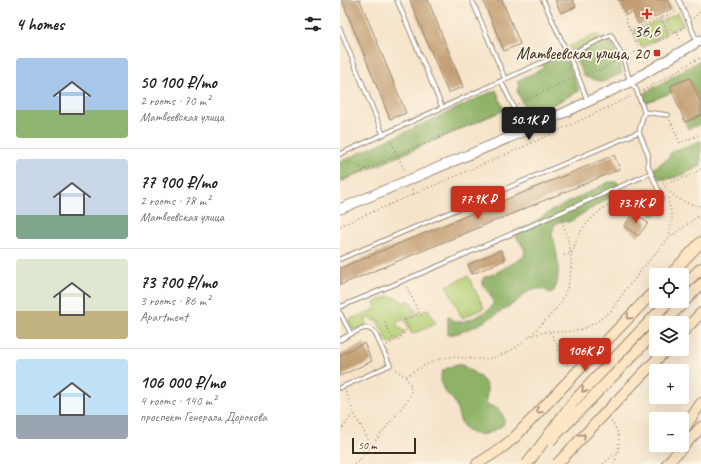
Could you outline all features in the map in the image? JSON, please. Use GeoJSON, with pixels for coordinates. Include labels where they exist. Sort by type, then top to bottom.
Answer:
{"type":"FeatureCollection","features":[{"type":"Feature","properties":{"kind":"main road"},"geometry":{"type":"LineString","coordinates":[[677,268],[701,242]]}},
{"type":"Feature","properties":{"kind":"main road"},"geometry":{"type":"LineString","coordinates":[[689,280],[701,268]]}},
{"type":"Feature","properties":{"kind":"main road"},"geometry":{"type":"LineString","coordinates":[[671,316],[701,284]]}},
{"type":"Feature","properties":{"kind":"main road"},"geometry":{"type":"LineString","coordinates":[[477,464],[514,438],[649,296]]}},
{"type":"Feature","properties":{"kind":"main road"},"geometry":{"type":"LineString","coordinates":[[527,464],[573,402],[662,308]]}},
{"type":"Feature","properties":{"kind":"main road"},"geometry":{"type":"LineString","coordinates":[[689,326],[701,313]]}},
{"type":"Feature","properties":{"kind":"main road"},"geometry":{"type":"LineString","coordinates":[[527,464],[649,338]]}},
{"type":"Feature","properties":{"kind":"main road"},"geometry":{"type":"LineString","coordinates":[[556,464],[660,356]]}},
{"type":"Feature","properties":{"kind":"main road"},"geometry":{"type":"LineString","coordinates":[[689,421],[701,402]]}},
{"type":"Feature","properties":{"kind":"main road"},"geometry":{"type":"LineString","coordinates":[[666,464],[701,427]]}},
{"type":"Feature","properties":{"kind":"main road"},"geometry":{"type":"LineString","coordinates":[[666,464],[672,452]]}},
{"type":"Feature","properties":{"kind":"street"},"geometry":{"type":"LineString","coordinates":[[340,209],[525,131],[588,102],[630,82],[699,41]]}},
{"type":"Feature","properties":{"kind":"lane"},"geometry":{"type":"LineString","coordinates":[[397,0],[442,107]]}},
{"type":"Feature","properties":{"kind":"lane"},"geometry":{"type":"LineString","coordinates":[[472,0],[513,106],[525,131]]}},
{"type":"Feature","properties":{"kind":"lane"},"geometry":{"type":"LineString","coordinates":[[543,0],[578,76],[588,102]]}},
{"type":"Feature","properties":{"kind":"lane"},"geometry":{"type":"LineString","coordinates":[[680,0],[688,21],[699,41]]}},
{"type":"Feature","properties":{"kind":"lane"},"geometry":{"type":"LineString","coordinates":[[340,29],[383,134]]}},
{"type":"Feature","properties":{"kind":"lane"},"geometry":{"type":"LineString","coordinates":[[340,154],[503,80],[567,52],[572,53],[611,35],[622,58],[630,82],[636,89],[644,112],[639,132],[648,154],[648,166],[662,198],[649,216]]}},
{"type":"Feature","properties":{"kind":"lane"},"geometry":{"type":"LineString","coordinates":[[644,112],[668,115]]}},
{"type":"Feature","properties":{"kind":"lane"},"geometry":{"type":"LineString","coordinates":[[340,259],[639,132]]}},
{"type":"Feature","properties":{"kind":"lane"},"geometry":{"type":"LineString","coordinates":[[340,307],[651,173]]}},
{"type":"Feature","properties":{"kind":"lane"},"geometry":{"type":"LineString","coordinates":[[340,313],[351,334]]}},
{"type":"Feature","properties":{"kind":"lane"},"geometry":{"type":"LineString","coordinates":[[340,340],[362,329],[368,328],[375,333],[390,365],[340,388]]}},
{"type":"Feature","properties":{"kind":"path"},"geometry":{"type":"LineString","coordinates":[[618,0],[639,50]]}},
{"type":"Feature","properties":{"kind":"path"},"geometry":{"type":"LineString","coordinates":[[630,30],[679,11],[676,6]]}},
{"type":"Feature","properties":{"kind":"path"},"geometry":{"type":"LineString","coordinates":[[340,181],[513,106],[578,76],[600,70],[669,36],[685,26],[684,23],[701,12]]}},
{"type":"Feature","properties":{"kind":"path"},"geometry":{"type":"LineString","coordinates":[[662,18],[669,36]]}},
{"type":"Feature","properties":{"kind":"path"},"geometry":{"type":"LineString","coordinates":[[676,31],[682,43]]}},
{"type":"Feature","properties":{"kind":"path"},"geometry":{"type":"LineString","coordinates":[[340,226],[523,147],[637,94],[701,57]]}},
{"type":"Feature","properties":{"kind":"path"},"geometry":{"type":"LineString","coordinates":[[668,115],[680,143],[701,134]]}},
{"type":"Feature","properties":{"kind":"path"},"geometry":{"type":"LineString","coordinates":[[390,139],[405,172]]}},
{"type":"Feature","properties":{"kind":"path"},"geometry":{"type":"LineString","coordinates":[[340,154],[343,161],[366,169]]}},
{"type":"Feature","properties":{"kind":"path"},"geometry":{"type":"LineString","coordinates":[[662,184],[678,181],[695,174],[701,169]]}},
{"type":"Feature","properties":{"kind":"path"},"geometry":{"type":"LineString","coordinates":[[662,184],[667,190],[683,202],[701,206]]}},
{"type":"Feature","properties":{"kind":"path"},"geometry":{"type":"LineString","coordinates":[[662,184],[669,199],[672,218],[669,238]]}},
{"type":"Feature","properties":{"kind":"path"},"geometry":{"type":"LineString","coordinates":[[572,253],[581,231],[592,216],[608,204],[657,186]]}},
{"type":"Feature","properties":{"kind":"path"},"geometry":{"type":"LineString","coordinates":[[412,189],[414,194]]}},
{"type":"Feature","properties":{"kind":"path"},"geometry":{"type":"LineString","coordinates":[[406,376],[436,360],[452,357],[470,360],[485,360],[502,355],[532,335],[563,299],[571,274],[572,253],[568,238],[558,214]]}},
{"type":"Feature","properties":{"kind":"path"},"geometry":{"type":"LineString","coordinates":[[532,335],[549,331],[566,332],[583,329],[598,321],[611,311],[631,283],[669,238],[701,214]]}},
{"type":"Feature","properties":{"kind":"path"},"geometry":{"type":"LineString","coordinates":[[564,255],[572,253]]}},
{"type":"Feature","properties":{"kind":"path"},"geometry":{"type":"LineString","coordinates":[[381,348],[400,339],[408,327],[405,320],[419,313],[404,280]]}},
{"type":"Feature","properties":{"kind":"path"},"geometry":{"type":"LineString","coordinates":[[385,323],[392,337],[400,339]]}},
{"type":"Feature","properties":{"kind":"path"},"geometry":{"type":"LineString","coordinates":[[549,331],[558,345],[560,354],[572,370]]}},
{"type":"Feature","properties":{"kind":"path"},"geometry":{"type":"LineString","coordinates":[[354,464],[358,462],[408,400],[411,393],[406,376],[390,365]]}},
{"type":"Feature","properties":{"kind":"path"},"geometry":{"type":"LineString","coordinates":[[346,392],[354,413],[371,445]]}},
{"type":"Feature","properties":{"kind":"path"},"geometry":{"type":"LineString","coordinates":[[340,431],[354,413]]}},
{"type":"Feature","properties":{"kind":"path"},"geometry":{"type":"LineString","coordinates":[[614,464],[619,451],[619,436],[615,425]]}},
{"type":"Feature","properties":{"kind":"path"},"geometry":{"type":"LineString","coordinates":[[603,464],[619,451]]}},
{"type":"Feature","properties":{"kind":"green space"},"geometry":{"type":"Polygon","coordinates":[[[678,13],[683,24],[668,31],[663,20],[678,13]]]}},
{"type":"Feature","properties":{"kind":"green space"},"geometry":{"type":"Polygon","coordinates":[[[660,20],[665,31],[665,35],[641,47],[634,31],[660,20]]]}},
{"type":"Feature","properties":{"kind":"green space"},"geometry":{"type":"Polygon","coordinates":[[[598,34],[600,39],[571,51],[570,46],[598,34]]]}},
{"type":"Feature","properties":{"kind":"green space"},"geometry":{"type":"Polygon","coordinates":[[[604,38],[614,49],[622,73],[603,82],[585,77],[572,53],[604,38]]]}},
{"type":"Feature","properties":{"kind":"green space"},"geometry":{"type":"Polygon","coordinates":[[[557,56],[568,63],[579,91],[535,114],[527,113],[517,91],[519,86],[517,81],[544,68],[542,63],[557,56]]]}},
{"type":"Feature","properties":{"kind":"green space"},"geometry":{"type":"Polygon","coordinates":[[[701,61],[701,103],[690,78],[670,86],[673,92],[645,103],[643,97],[645,93],[701,61]]]}},
{"type":"Feature","properties":{"kind":"green space"},"geometry":{"type":"Polygon","coordinates":[[[496,90],[504,110],[340,182],[340,162],[496,90]]]}},
{"type":"Feature","properties":{"kind":"green space"},"geometry":{"type":"Polygon","coordinates":[[[701,115],[701,124],[688,129],[685,122],[701,115]]]}},
{"type":"Feature","properties":{"kind":"green space"},"geometry":{"type":"Polygon","coordinates":[[[701,141],[701,165],[674,178],[666,179],[655,175],[654,168],[669,158],[673,151],[701,141]]]}},
{"type":"Feature","properties":{"kind":"green space"},"geometry":{"type":"Polygon","coordinates":[[[609,182],[619,183],[617,190],[610,197],[569,222],[561,221],[555,224],[552,236],[557,257],[558,278],[557,284],[551,294],[541,289],[533,289],[482,323],[465,331],[448,335],[448,316],[456,321],[463,322],[479,316],[492,306],[492,298],[482,284],[484,277],[494,274],[524,257],[525,250],[513,232],[530,225],[551,211],[609,182]]]}},
{"type":"Feature","properties":{"kind":"green space"},"geometry":{"type":"Polygon","coordinates":[[[468,276],[484,308],[462,318],[447,286],[468,276]]]}},
{"type":"Feature","properties":{"kind":"green space"},"geometry":{"type":"Polygon","coordinates":[[[389,296],[401,300],[403,303],[410,300],[416,312],[401,321],[399,320],[396,325],[405,332],[399,339],[389,344],[377,320],[374,321],[372,317],[365,320],[367,325],[359,329],[352,328],[348,320],[376,309],[374,303],[389,296]]]}},
{"type":"Feature","properties":{"kind":"green space"},"geometry":{"type":"Polygon","coordinates":[[[428,309],[436,324],[412,334],[405,320],[428,309]]]}},
{"type":"Feature","properties":{"kind":"green space"},"geometry":{"type":"Polygon","coordinates":[[[454,365],[462,365],[484,381],[487,388],[486,404],[500,410],[503,415],[504,424],[499,428],[488,433],[477,434],[471,433],[462,424],[453,400],[443,389],[441,377],[442,371],[454,365]]]}},
{"type":"Feature","properties":{"kind":"building"},"geometry":{"type":"Polygon","coordinates":[[[342,0],[360,0],[406,113],[390,119],[342,0]]]}},
{"type":"Feature","properties":{"kind":"building"},"geometry":{"type":"Polygon","coordinates":[[[410,0],[428,0],[463,87],[448,93],[410,0]]]}},
{"type":"Feature","properties":{"kind":"building"},"geometry":{"type":"Polygon","coordinates":[[[483,0],[502,0],[520,44],[504,51],[483,0]]]}},
{"type":"Feature","properties":{"kind":"building"},"geometry":{"type":"Polygon","coordinates":[[[555,0],[573,0],[576,7],[561,13],[555,0]]]}},
{"type":"Feature","properties":{"kind":"building"},"geometry":{"type":"Polygon","coordinates":[[[619,0],[668,0],[672,9],[638,24],[633,12],[626,15],[619,0]]]}},
{"type":"Feature","properties":{"kind":"building"},"geometry":{"type":"Polygon","coordinates":[[[690,78],[701,103],[701,115],[685,122],[670,86],[690,78]]]}},
{"type":"Feature","properties":{"kind":"building"},"geometry":{"type":"Polygon","coordinates":[[[614,155],[620,169],[340,285],[340,268],[614,155]]]}},
{"type":"Feature","properties":{"kind":"building"},"geometry":{"type":"Polygon","coordinates":[[[634,213],[648,223],[638,236],[624,226],[634,213]]]}},
{"type":"Feature","properties":{"kind":"building"},"geometry":{"type":"Polygon","coordinates":[[[501,250],[505,260],[472,274],[468,265],[501,250]]]}},
{"type":"Feature","properties":{"kind":"building"},"geometry":{"type":"Polygon","coordinates":[[[364,343],[372,361],[340,376],[340,355],[364,343]]]}},
{"type":"Feature","properties":{"kind":"place","name":"36,6"},"geometry":{"type":"Point","coordinates":[647,14]}},
{"type":"Feature","properties":{"kind":"place","name":"Матвеевская улица, 20"},"geometry":{"type":"Point","coordinates":[657,53]}}]}
